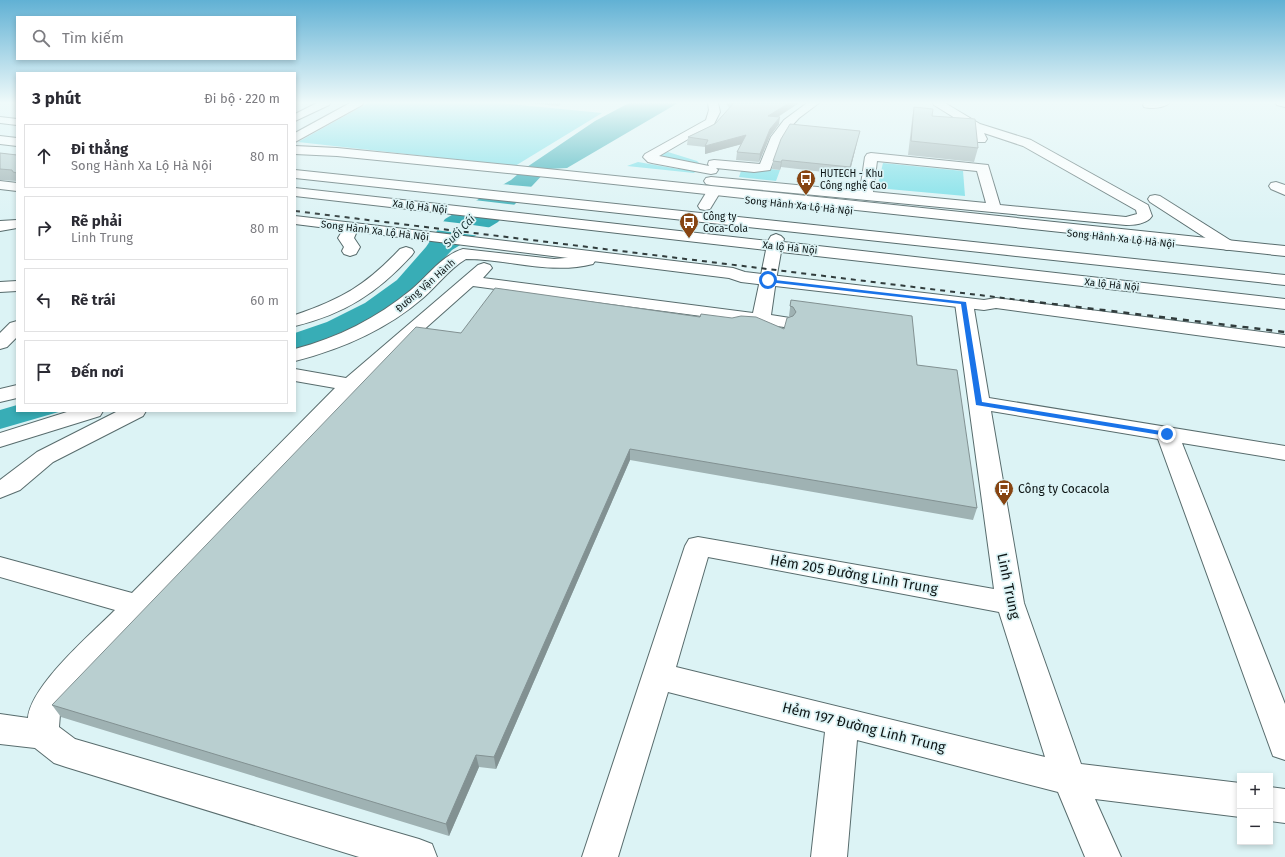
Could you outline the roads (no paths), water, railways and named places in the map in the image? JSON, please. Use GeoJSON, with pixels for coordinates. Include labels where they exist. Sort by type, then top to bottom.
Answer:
{"type":"FeatureCollection","features":[{"type":"Feature","properties":{"kind":"main road"},"geometry":{"type":"LineString","coordinates":[[674,143],[648,157],[711,182],[1126,221],[1137,220],[1146,216],[1143,208],[1027,143]]}},
{"type":"Feature","properties":{"kind":"main road"},"geometry":{"type":"LineString","coordinates":[[676,143],[676,148],[682,152],[711,182]]}},
{"type":"Feature","properties":{"kind":"main road"},"geometry":{"type":"LineString","coordinates":[[711,182],[766,167],[775,143]]}},
{"type":"Feature","properties":{"kind":"main road"},"geometry":{"type":"LineString","coordinates":[[296,150],[313,150],[332,156],[437,164],[559,197]]}},
{"type":"Feature","properties":{"kind":"main road"},"geometry":{"type":"LineString","coordinates":[[866,196],[871,157],[983,168],[994,208]]}},
{"type":"Feature","properties":{"kind":"main road","name":"Xa lộ Hà Nội"},"geometry":{"type":"LineString","coordinates":[[296,174],[417,182],[559,197],[1285,280]]}},
{"type":"Feature","properties":{"kind":"main road","name":"Xa lộ Hà Nội"},"geometry":{"type":"LineString","coordinates":[[296,174],[396,199]]}},
{"type":"Feature","properties":{"kind":"main road","name":"Xa lộ Hà Nội"},"geometry":{"type":"LineString","coordinates":[[296,192],[396,199],[559,197],[711,182],[1285,272]]}},
{"type":"Feature","properties":{"kind":"main road","name":"Song Hành Xa Lộ Hà Nội"},"geometry":{"type":"LineString","coordinates":[[711,182],[1285,251]]}},
{"type":"Feature","properties":{"kind":"main road","name":"Song Hành Xa Lộ Hà Nội"},"geometry":{"type":"LineString","coordinates":[[711,182],[1285,255]]}},
{"type":"Feature","properties":{"kind":"main road"},"geometry":{"type":"LineString","coordinates":[[0,185],[16,187]]}},
{"type":"Feature","properties":{"kind":"main road","name":"Xa lộ Hà Nội"},"geometry":{"type":"LineString","coordinates":[[559,197],[775,242],[1285,304]]}},
{"type":"Feature","properties":{"kind":"main road"},"geometry":{"type":"LineString","coordinates":[[1155,199],[1227,245]]}},
{"type":"Feature","properties":{"kind":"main road","name":"Song Hành Xa Lộ Hà Nội"},"geometry":{"type":"LineString","coordinates":[[296,220],[368,231],[489,261],[577,275],[732,279],[741,276]]}},
{"type":"Feature","properties":{"kind":"main road"},"geometry":{"type":"LineString","coordinates":[[0,226],[16,224]]}},
{"type":"Feature","properties":{"kind":"main road","name":"Song Hành Xa Lộ Hà Nội"},"geometry":{"type":"LineString","coordinates":[[296,225],[349,232],[368,231]]}},
{"type":"Feature","properties":{"kind":"main road"},"geometry":{"type":"LineString","coordinates":[[349,232],[346,238],[352,247],[350,251]]}},
{"type":"Feature","properties":{"kind":"main road"},"geometry":{"type":"LineString","coordinates":[[761,319],[775,242]]}},
{"type":"Feature","properties":{"kind":"main road","name":"Xa lộ Hà Nội"},"geometry":{"type":"LineString","coordinates":[[775,242],[1285,296]]}},
{"type":"Feature","properties":{"kind":"main road"},"geometry":{"type":"LineString","coordinates":[[296,321],[345,300],[367,288],[380,278],[406,252]]}},
{"type":"Feature","properties":{"kind":"main road","name":"Đường Vận Hành"},"geometry":{"type":"LineString","coordinates":[[296,355],[338,342],[367,329],[403,306],[463,254],[474,254],[554,264],[577,275]]}},
{"type":"Feature","properties":{"kind":"main road"},"geometry":{"type":"LineString","coordinates":[[42,734],[44,713],[56,689],[350,386],[489,261],[532,290]]}},
{"type":"Feature","properties":{"kind":"main road","name":"Song Hành Xa Lộ Hà Nội"},"geometry":{"type":"LineString","coordinates":[[489,261],[733,273],[741,276],[768,280],[964,303],[984,305],[996,303],[1285,341]]}},
{"type":"Feature","properties":{"kind":"main road"},"geometry":{"type":"LineString","coordinates":[[532,290],[547,271],[577,275],[761,319],[784,322]]}},
{"type":"Feature","properties":{"kind":"main road"},"geometry":{"type":"LineString","coordinates":[[532,290],[577,275]]}},
{"type":"Feature","properties":{"kind":"main road"},"geometry":{"type":"LineString","coordinates":[[0,287],[16,286]]}},
{"type":"Feature","properties":{"kind":"main road","name":"Linh Trung"},"geometry":{"type":"LineString","coordinates":[[964,303],[1010,603],[1069,779],[1103,857]]}},
{"type":"Feature","properties":{"kind":"main road","name":"Song Hành Xa Lộ Hà Nội"},"geometry":{"type":"LineString","coordinates":[[984,305],[998,311],[1285,349]]}},
{"type":"Feature","properties":{"kind":"main road"},"geometry":{"type":"LineString","coordinates":[[0,343],[16,328]]}},
{"type":"Feature","properties":{"kind":"main road"},"geometry":{"type":"LineString","coordinates":[[296,375],[350,386]]}},
{"type":"Feature","properties":{"kind":"main road"},"geometry":{"type":"LineString","coordinates":[[0,396],[16,391]]}},
{"type":"Feature","properties":{"kind":"main road"},"geometry":{"type":"LineString","coordinates":[[979,403],[1285,453]]}},
{"type":"Feature","properties":{"kind":"main road"},"geometry":{"type":"LineString","coordinates":[[0,440],[89,412]]}},
{"type":"Feature","properties":{"kind":"main road"},"geometry":{"type":"LineString","coordinates":[[0,490],[12,484],[45,457],[133,412]]}},
{"type":"Feature","properties":{"kind":"main road"},"geometry":{"type":"LineString","coordinates":[[1167,434],[1285,745]]}},
{"type":"Feature","properties":{"kind":"main road","name":"Hẻm 205 Đường Linh Trung"},"geometry":{"type":"LineString","coordinates":[[658,676],[698,546],[1010,603]]}},
{"type":"Feature","properties":{"kind":"main road"},"geometry":{"type":"LineString","coordinates":[[0,567],[137,605]]}},
{"type":"Feature","properties":{"kind":"main road"},"geometry":{"type":"LineString","coordinates":[[600,857],[658,676]]}},
{"type":"Feature","properties":{"kind":"main road","name":"Hẻm 197 Đường Linh Trung"},"geometry":{"type":"LineString","coordinates":[[658,676],[1069,779],[1237,800]]}},
{"type":"Feature","properties":{"kind":"main road"},"geometry":{"type":"LineString","coordinates":[[828,857],[842,721]]}},
{"type":"Feature","properties":{"kind":"main road"},"geometry":{"type":"LineString","coordinates":[[0,729],[42,734],[66,752],[419,857]]}},
{"type":"Feature","properties":{"kind":"main road"},"geometry":{"type":"LineString","coordinates":[[1273,804],[1285,806]]}},
{"type":"Feature","properties":{"kind":"water","name":"Suối Cái"},"geometry":{"type":"Polygon","coordinates":[[[562,143],[610,143],[567,168],[548,169],[498,222],[452,250],[426,278],[399,301],[365,322],[314,345],[296,349],[296,333],[327,322],[365,303],[397,280],[426,247],[445,219],[511,180],[524,169],[562,143]]]}},
{"type":"Feature","properties":{"kind":"water"},"geometry":{"type":"Polygon","coordinates":[[[16,405],[16,412],[59,412],[0,429],[0,410],[16,405]]]}},
{"type":"Feature","properties":{"kind":"railway"},"geometry":{"type":"LineString","coordinates":[[296,211],[1036,302]]}},
{"type":"Feature","properties":{"kind":"railway"},"geometry":{"type":"LineString","coordinates":[[1028,301],[1285,332]]}},
{"type":"Feature","properties":{"kind":"place","name":"HUTECH - Khu Công nghệ Cao"},"geometry":{"type":"Point","coordinates":[806,196]}},
{"type":"Feature","properties":{"kind":"place","name":"Công ty Coca-Cola"},"geometry":{"type":"Point","coordinates":[689,239]}},
{"type":"Feature","properties":{"kind":"place","name":"Công ty Cocacola"},"geometry":{"type":"Point","coordinates":[1004,506]}}]}
